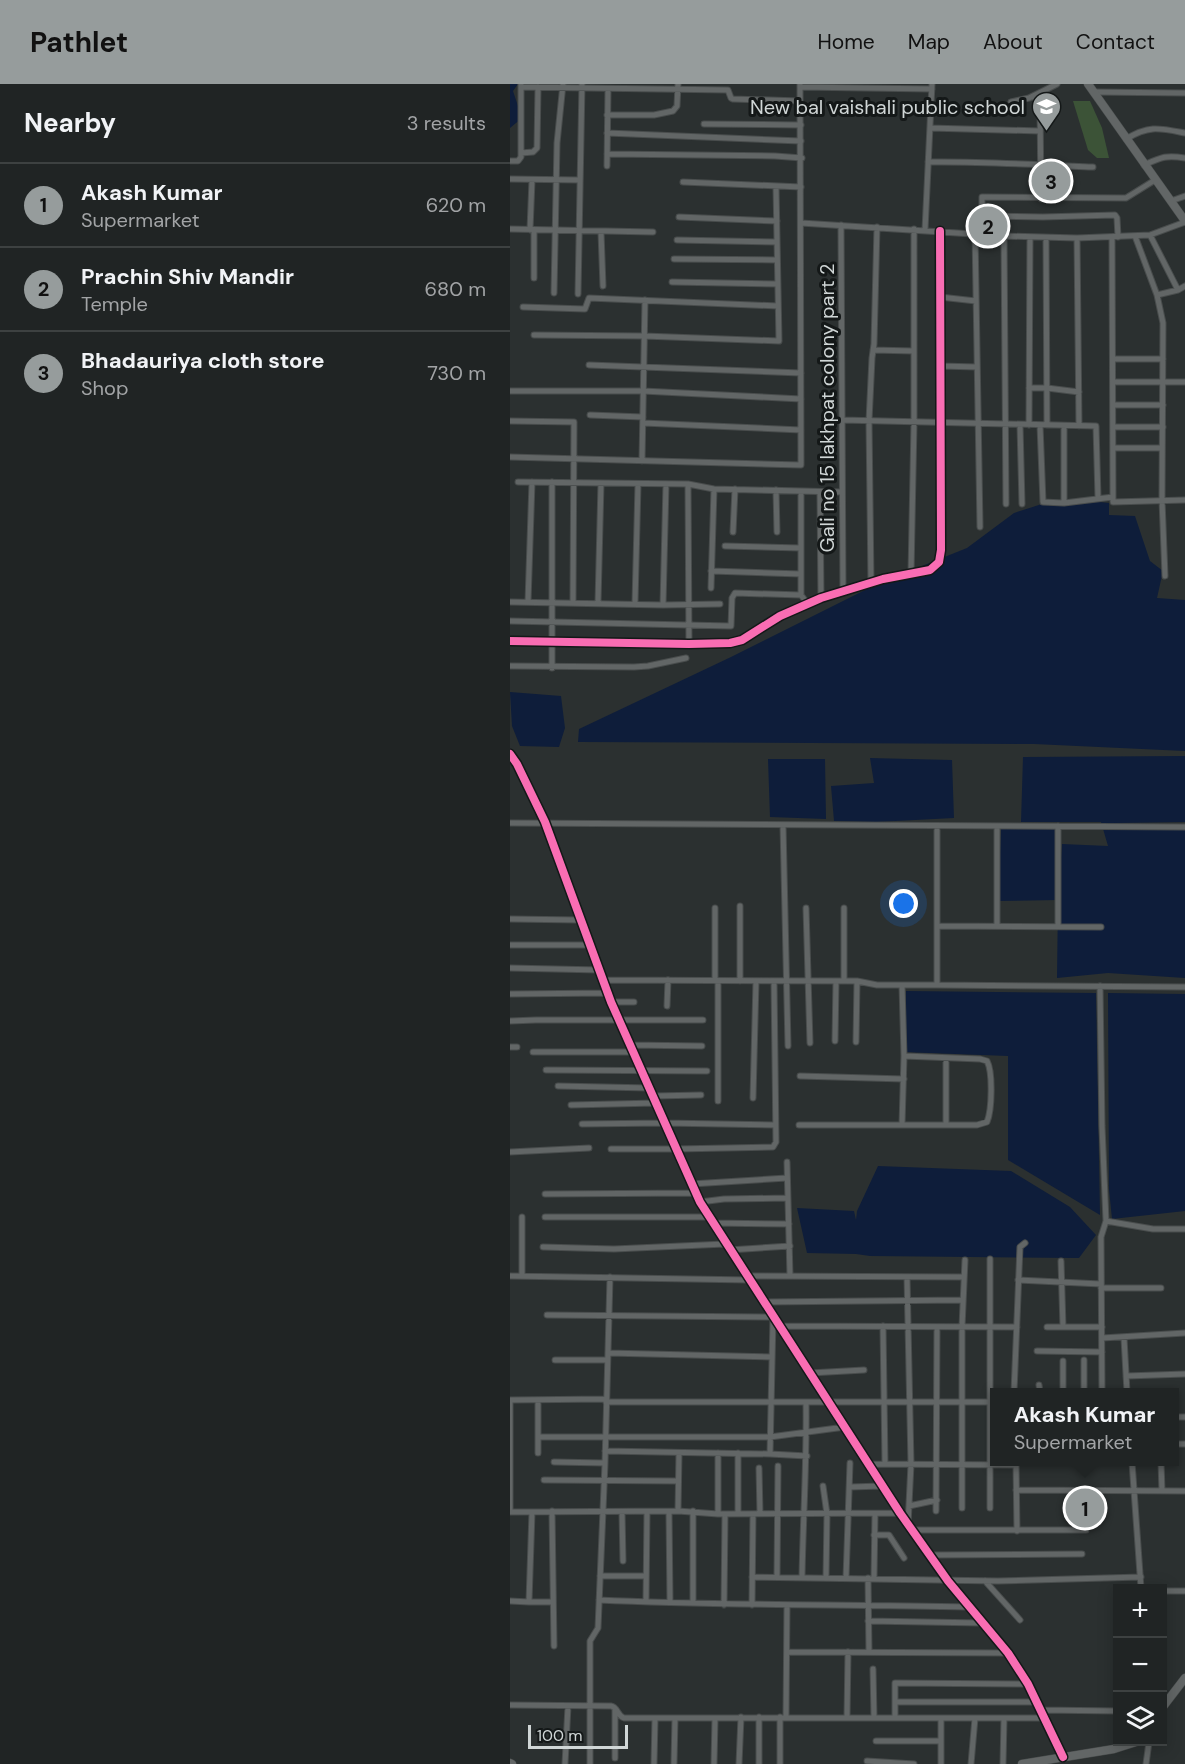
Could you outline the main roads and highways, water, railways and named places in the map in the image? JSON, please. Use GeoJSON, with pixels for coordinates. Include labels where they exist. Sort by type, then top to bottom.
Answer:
{"type":"FeatureCollection","features":[{"type":"Feature","properties":{"kind":"water"},"geometry":{"type":"Polygon","coordinates":[[[510,84],[518,84],[513,91],[522,118],[510,128],[510,84]]]}},
{"type":"Feature","properties":{"kind":"water"},"geometry":{"type":"Polygon","coordinates":[[[1089,501],[1109,503],[1109,515],[1135,516],[1150,561],[1163,571],[1157,598],[1185,600],[1185,751],[1034,744],[578,742],[579,729],[877,584],[967,548],[1014,513],[1045,503],[1089,501]]]}},
{"type":"Feature","properties":{"kind":"water"},"geometry":{"type":"Polygon","coordinates":[[[510,692],[561,696],[565,728],[559,747],[520,746],[512,726],[510,692]]]}},
{"type":"Feature","properties":{"kind":"water"},"geometry":{"type":"Polygon","coordinates":[[[1185,756],[1185,822],[1114,823],[1185,829],[1185,978],[1108,973],[1057,978],[1058,900],[998,901],[1001,829],[1057,829],[1058,898],[1062,844],[1108,846],[1101,822],[1021,822],[1023,757],[1185,756]]]}},
{"type":"Feature","properties":{"kind":"water"},"geometry":{"type":"Polygon","coordinates":[[[870,758],[952,760],[954,818],[876,822],[834,821],[831,786],[874,783],[870,758]]]}},
{"type":"Feature","properties":{"kind":"water"},"geometry":{"type":"Polygon","coordinates":[[[768,759],[825,759],[826,819],[770,817],[768,759]]]}},
{"type":"Feature","properties":{"kind":"water"},"geometry":{"type":"Polygon","coordinates":[[[906,991],[1096,993],[1100,1215],[1008,1160],[1008,1056],[903,1052],[906,991]]]}},
{"type":"Feature","properties":{"kind":"water"},"geometry":{"type":"Polygon","coordinates":[[[1108,993],[1185,994],[1185,1211],[1112,1219],[1109,1189],[1108,993]]]}},
{"type":"Feature","properties":{"kind":"water"},"geometry":{"type":"Polygon","coordinates":[[[878,1166],[1011,1171],[1070,1207],[1096,1235],[1079,1258],[870,1256],[807,1253],[797,1208],[854,1211],[856,1220],[857,1211],[878,1166]]]}},
{"type":"Feature","properties":{"kind":"place","name":"New bal vaishali public school"},"geometry":{"type":"Point","coordinates":[1046,132]}},
{"type":"Feature","properties":{"kind":"place","name":"Bhadauriya cloth store"},"geometry":{"type":"Point","coordinates":[1051,181]}},
{"type":"Feature","properties":{"kind":"place","name":"Prachin Shiv Mandir"},"geometry":{"type":"Point","coordinates":[988,226]}},
{"type":"Feature","properties":{"kind":"place","name":"Akash Kumar"},"geometry":{"type":"Point","coordinates":[1085,1508]}}]}
